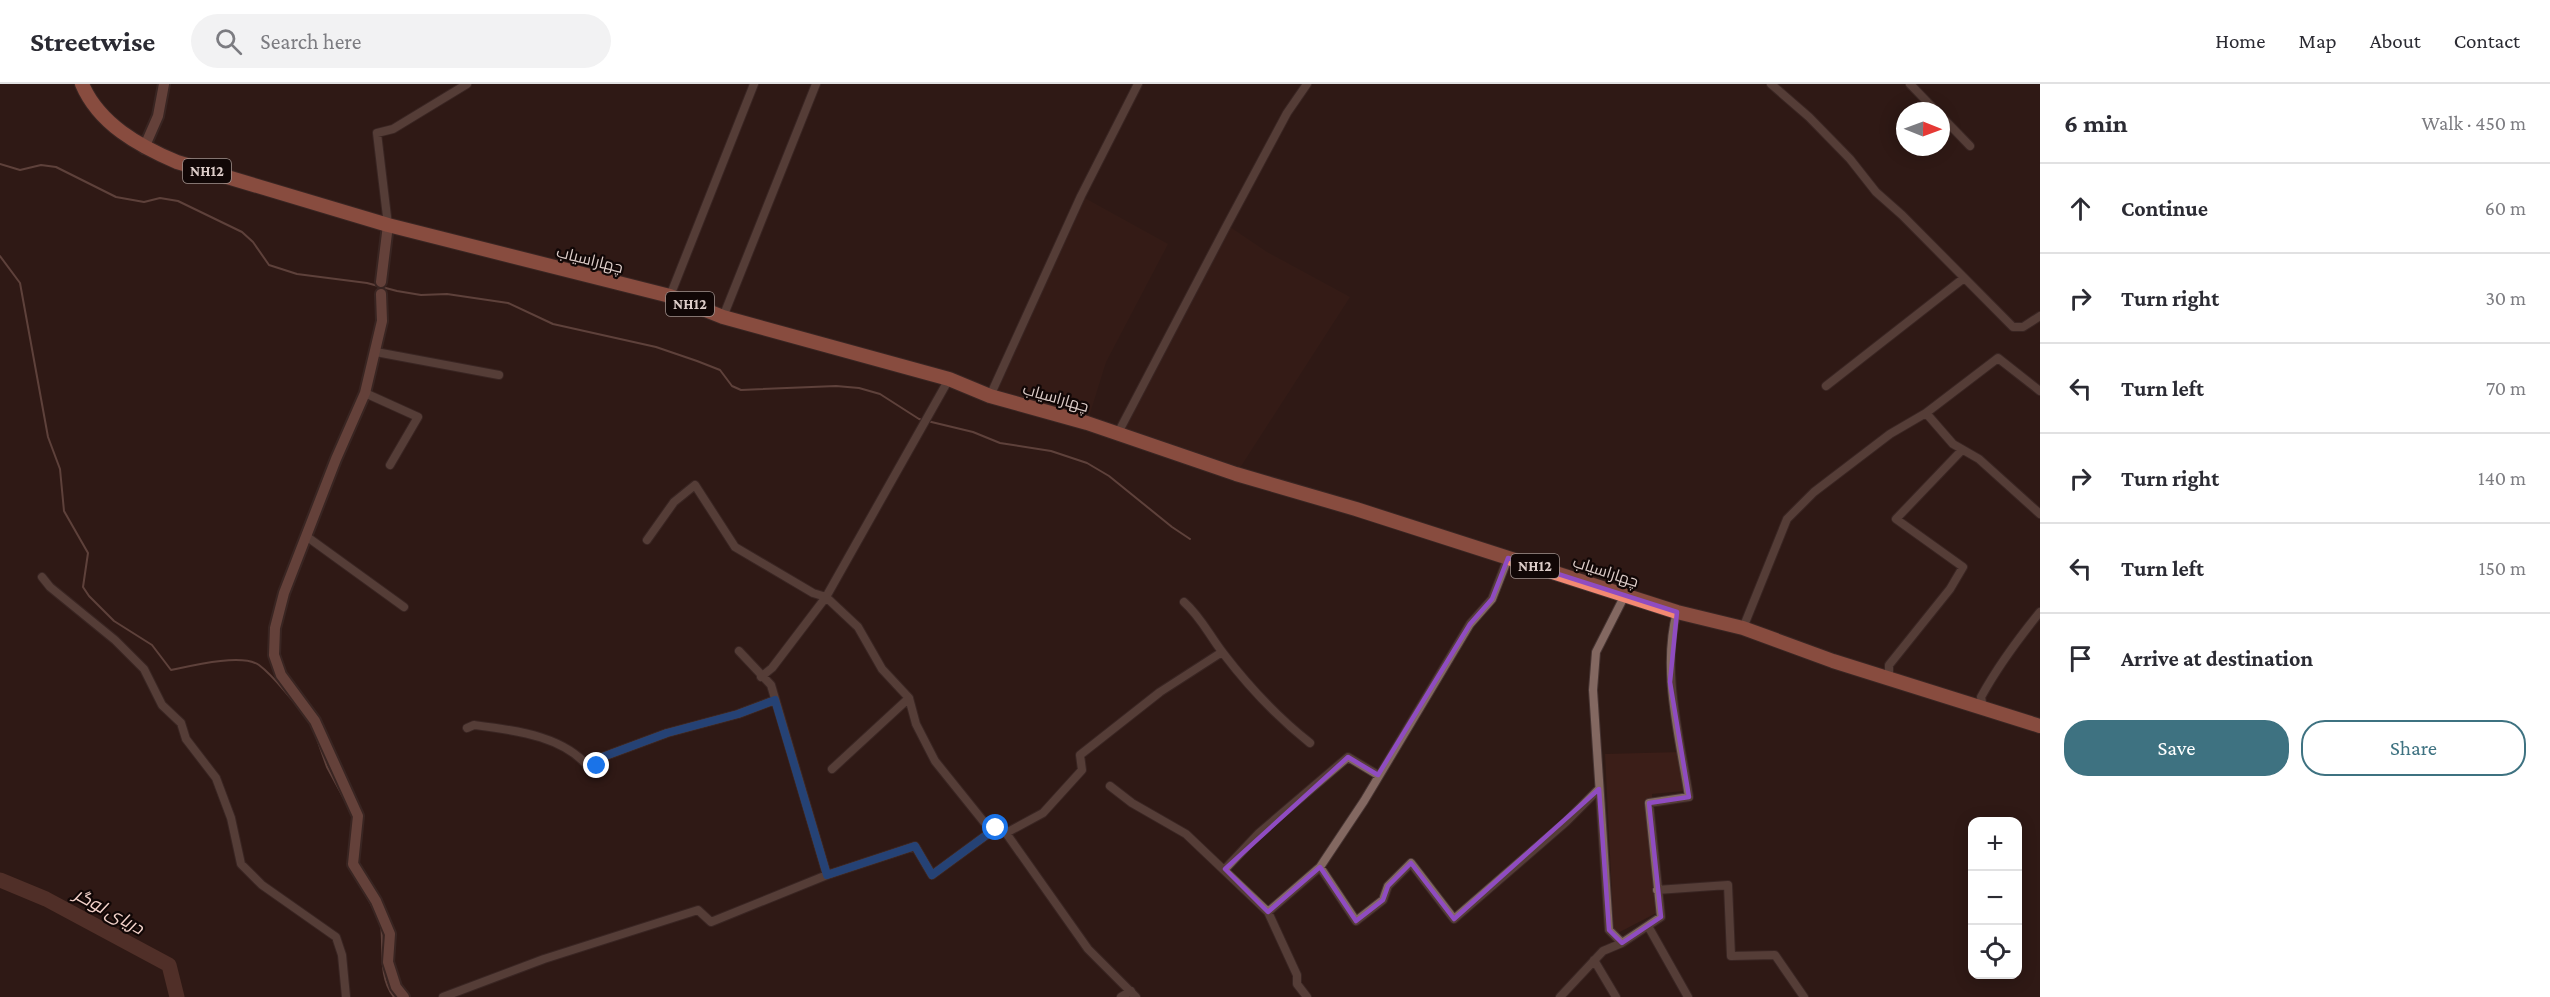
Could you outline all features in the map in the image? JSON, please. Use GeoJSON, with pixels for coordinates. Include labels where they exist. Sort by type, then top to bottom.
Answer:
{"type":"FeatureCollection","features":[{"type":"Feature","properties":{"kind":"highway","name":"چهاراسیاب"},"geometry":{"type":"LineString","coordinates":[[82,84],[87,96],[107,119],[144,148],[187,165],[388,225],[670,296],[723,317],[949,379],[990,396],[1118,433],[1236,474],[1677,612],[1743,628],[1833,661],[2040,726]]}},
{"type":"Feature","properties":{"kind":"street"},"geometry":{"type":"LineString","coordinates":[[144,148],[158,116],[164,84]]}},
{"type":"Feature","properties":{"kind":"street"},"geometry":{"type":"LineString","coordinates":[[404,997],[396,987],[388,962],[390,934],[376,901],[353,864],[358,816],[315,721],[281,675],[274,655],[275,628],[284,593],[365,393],[376,352],[382,321],[381,282],[388,225],[376,133],[393,129],[467,84]]}},
{"type":"Feature","properties":{"kind":"street"},"geometry":{"type":"LineString","coordinates":[[670,296],[754,84]]}},
{"type":"Feature","properties":{"kind":"street"},"geometry":{"type":"LineString","coordinates":[[723,317],[816,84]]}},
{"type":"Feature","properties":{"kind":"street"},"geometry":{"type":"LineString","coordinates":[[990,396],[1081,196],[1138,84]]}},
{"type":"Feature","properties":{"kind":"street"},"geometry":{"type":"LineString","coordinates":[[1118,433],[1287,113],[1307,84]]}},
{"type":"Feature","properties":{"kind":"street"},"geometry":{"type":"LineString","coordinates":[[1771,84],[1780,90],[1850,159],[1876,192],[2013,327],[2024,327],[2040,316]]}},
{"type":"Feature","properties":{"kind":"street"},"geometry":{"type":"LineString","coordinates":[[1910,84],[1927,102]]}},
{"type":"Feature","properties":{"kind":"street"},"geometry":{"type":"LineString","coordinates":[[1950,125],[1970,146]]}},
{"type":"Feature","properties":{"kind":"street"},"geometry":{"type":"LineString","coordinates":[[1826,386],[1964,278]]}},
{"type":"Feature","properties":{"kind":"street"},"geometry":{"type":"LineString","coordinates":[[376,352],[499,375]]}},
{"type":"Feature","properties":{"kind":"street"},"geometry":{"type":"LineString","coordinates":[[1743,628],[1787,519],[1824,485],[1890,434],[1926,413],[1998,358],[2040,391]]}},
{"type":"Feature","properties":{"kind":"street"},"geometry":{"type":"LineString","coordinates":[[761,677],[772,668],[826,597],[949,379]]}},
{"type":"Feature","properties":{"kind":"street"},"geometry":{"type":"LineString","coordinates":[[365,393],[418,417],[390,465]]}},
{"type":"Feature","properties":{"kind":"street"},"geometry":{"type":"LineString","coordinates":[[1926,413],[1953,444],[1979,459],[2040,514]]}},
{"type":"Feature","properties":{"kind":"street"},"geometry":{"type":"LineString","coordinates":[[1889,677],[1889,665],[1950,590],[1964,567],[1896,519],[1962,450]]}},
{"type":"Feature","properties":{"kind":"street"},"geometry":{"type":"LineString","coordinates":[[647,540],[674,502],[695,485],[735,547],[813,593],[826,597],[858,627],[882,669],[909,698],[916,723],[935,761],[984,822],[1006,833],[1088,949],[1133,994]]}},
{"type":"Feature","properties":{"kind":"street"},"geometry":{"type":"LineString","coordinates":[[306,536],[404,607]]}},
{"type":"Feature","properties":{"kind":"street"},"geometry":{"type":"LineString","coordinates":[[1268,912],[1320,867],[1470,624],[1492,598],[1508,558]]}},
{"type":"Feature","properties":{"kind":"street"},"geometry":{"type":"LineString","coordinates":[[42,577],[50,587],[115,640],[144,669],[162,705],[181,723],[186,739],[216,777],[231,818],[241,864],[262,885],[336,938],[342,956],[346,997]]}},
{"type":"Feature","properties":{"kind":"street"},"geometry":{"type":"LineString","coordinates":[[1622,943],[1609,930],[1593,690],[1596,651],[1625,595]]}},
{"type":"Feature","properties":{"kind":"street"},"geometry":{"type":"LineString","coordinates":[[1184,602],[1199,616],[1222,652],[1279,719],[1310,743]]}},
{"type":"Feature","properties":{"kind":"street"},"geometry":{"type":"LineString","coordinates":[[1560,997],[1603,951],[1622,943],[1661,917],[1649,802],[1689,797],[1670,682],[1672,630],[1677,612]]}},
{"type":"Feature","properties":{"kind":"street"},"geometry":{"type":"LineString","coordinates":[[1983,708],[1981,697],[1993,676],[2012,647],[2040,612]]}},
{"type":"Feature","properties":{"kind":"street"},"geometry":{"type":"LineString","coordinates":[[739,651],[771,686],[827,875]]}},
{"type":"Feature","properties":{"kind":"street"},"geometry":{"type":"LineString","coordinates":[[1006,833],[1043,813],[1082,770],[1080,755],[1160,692],[1222,652]]}},
{"type":"Feature","properties":{"kind":"street"},"geometry":{"type":"LineString","coordinates":[[832,769],[909,698]]}},
{"type":"Feature","properties":{"kind":"street"},"geometry":{"type":"LineString","coordinates":[[467,728],[474,725],[548,739],[584,759],[593,773],[598,769],[597,759],[667,733],[738,714],[775,700]]}},
{"type":"Feature","properties":{"kind":"street"},"geometry":{"type":"LineString","coordinates":[[1225,869],[1259,833],[1348,757],[1378,775]]}},
{"type":"Feature","properties":{"kind":"street"},"geometry":{"type":"LineString","coordinates":[[1110,786],[1132,803],[1186,834],[1268,912],[1297,975],[1297,984],[1307,997]]}},
{"type":"Feature","properties":{"kind":"street"},"geometry":{"type":"LineString","coordinates":[[1320,867],[1356,921],[1383,900],[1388,886],[1412,863],[1454,919],[1566,822],[1599,789]]}},
{"type":"Feature","properties":{"kind":"street"},"geometry":{"type":"LineString","coordinates":[[442,997],[544,959],[698,910],[711,922],[827,875],[915,846],[932,875],[996,828]]}},
{"type":"Feature","properties":{"kind":"street"},"geometry":{"type":"LineString","coordinates":[[1657,890],[1728,885],[1731,956],[1775,955],[1804,997]]}},
{"type":"Feature","properties":{"kind":"street"},"geometry":{"type":"LineString","coordinates":[[1648,926],[1688,997]]}},
{"type":"Feature","properties":{"kind":"street"},"geometry":{"type":"LineString","coordinates":[[1594,960],[1616,997]]}},
{"type":"Feature","properties":{"kind":"street"},"geometry":{"type":"LineString","coordinates":[[1121,997],[1133,994]]}},
{"type":"Feature","properties":{"kind":"highlighted area"},"geometry":{"type":"Polygon","coordinates":[[[1508,558],[1677,612],[1670,682],[1689,797],[1649,803],[1661,917],[1622,943],[1609,930],[1599,789],[1454,919],[1411,863],[1388,886],[1383,900],[1356,921],[1320,867],[1268,912],[1225,869],[1348,757],[1378,775],[1470,624],[1492,599],[1508,558]]]}},
{"type":"Feature","properties":{"kind":"shaded area"},"geometry":{"type":"Polygon","coordinates":[[[1081,196],[1168,244],[1106,362],[1087,423],[990,396],[1081,196]]]}},
{"type":"Feature","properties":{"kind":"shaded area"},"geometry":{"type":"Polygon","coordinates":[[[1227,225],[1267,252],[1350,297],[1236,474],[1118,433],[1227,225]]]}},
{"type":"Feature","properties":{"kind":"shaded area"},"geometry":{"type":"Polygon","coordinates":[[[1681,752],[1684,791],[1652,794],[1656,877],[1666,908],[1614,935],[1605,754],[1681,752]]]}},
{"type":"Feature","properties":{"kind":"waterway"},"geometry":{"type":"LineString","coordinates":[[0,164],[20,170],[41,165],[56,167],[116,197],[144,202],[160,198],[178,201],[242,232],[253,242],[269,265],[297,274],[367,283],[421,295],[447,294],[508,303],[553,324],[656,347],[697,361],[720,370],[732,386],[741,390],[836,386],[859,388],[880,394],[919,419],[973,432],[1000,443],[1051,451],[1087,463],[1109,476],[1190,539]]}},
{"type":"Feature","properties":{"kind":"waterway"},"geometry":{"type":"LineString","coordinates":[[0,256],[20,283],[48,437],[60,469],[64,511],[88,553],[83,587],[114,621],[152,645],[171,670],[229,660],[251,662],[259,665],[270,675],[298,706]]}},
{"type":"Feature","properties":{"kind":"waterway"},"geometry":{"type":"LineString","coordinates":[[316,736],[327,767],[347,804]]}},
{"type":"Feature","properties":{"kind":"waterway","name":"دریای لوگر"},"geometry":{"type":"LineString","coordinates":[[0,880],[46,899],[169,965],[177,997]]}},
{"type":"Feature","properties":{"kind":"waterway"},"geometry":{"type":"LineString","coordinates":[[366,895],[375,911]]}},
{"type":"Feature","properties":{"kind":"waterway"},"geometry":{"type":"LineString","coordinates":[[381,924],[384,972],[394,997]]}},
{"type":"Feature","properties":{"kind":"route"},"geometry":{"type":"LineString","coordinates":[[597,766],[597,759],[667,733],[738,714],[775,700],[827,875],[915,846],[932,875],[996,828]]}}]}
